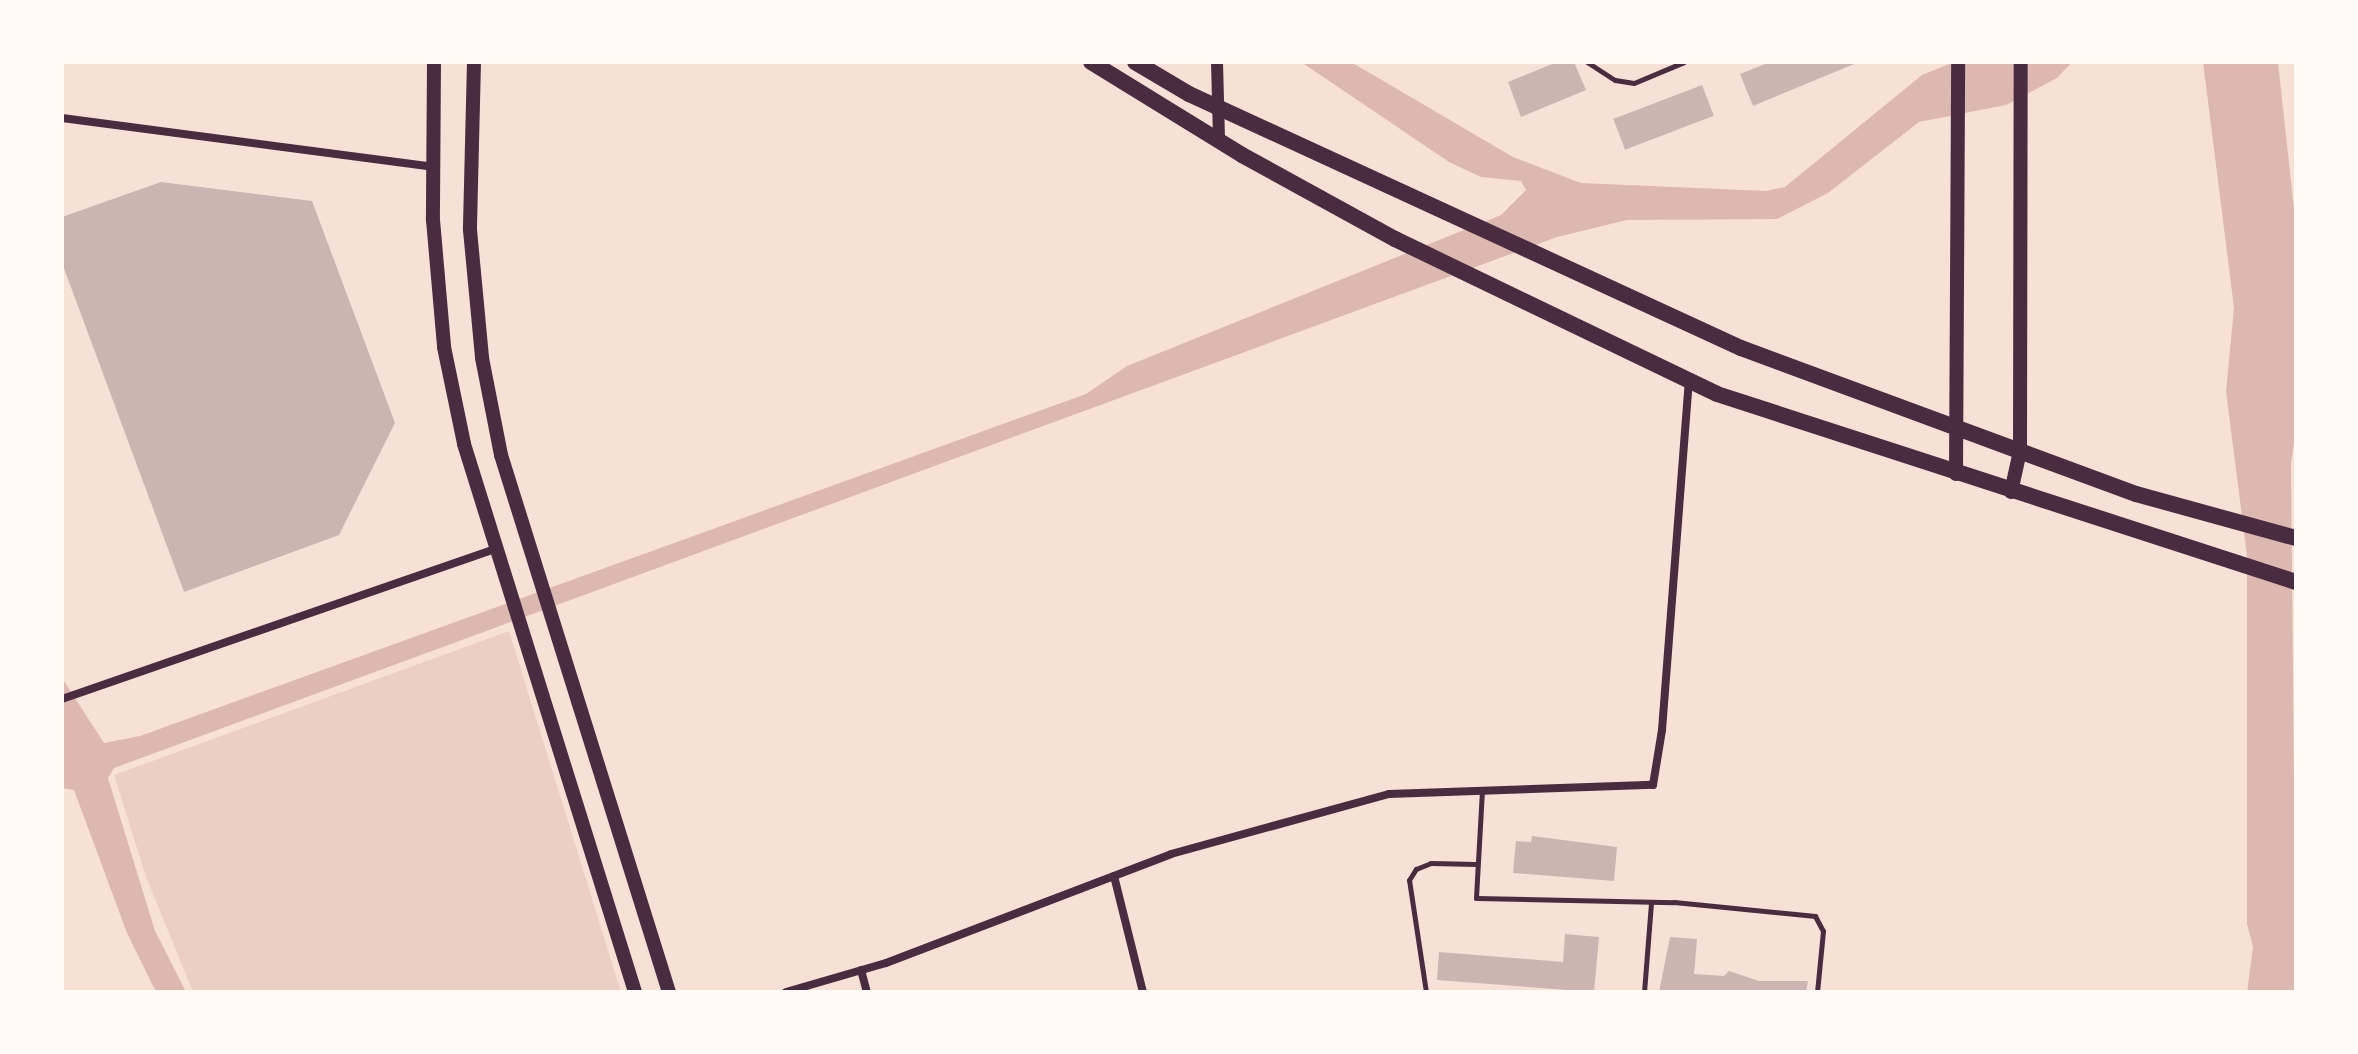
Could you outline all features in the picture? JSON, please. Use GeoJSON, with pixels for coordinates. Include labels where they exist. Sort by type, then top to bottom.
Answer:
{"type":"FeatureCollection","features":[{"type":"Feature","properties":{"kind":"main road"},"geometry":{"type":"LineString","coordinates":[[434,62],[433,167],[444,347],[464,444],[635,992]]}},
{"type":"Feature","properties":{"kind":"main road"},"geometry":{"type":"LineString","coordinates":[[474,62],[470,230],[482,358],[501,455],[669,992]]}},
{"type":"Feature","properties":{"kind":"main road"},"geometry":{"type":"LineString","coordinates":[[1091,62],[1219,141],[1395,239],[1689,381],[1956,474],[2296,582]]}},
{"type":"Feature","properties":{"kind":"main road"},"geometry":{"type":"LineString","coordinates":[[1135,62],[1217,106],[1741,348],[2136,494],[2296,538]]}},
{"type":"Feature","properties":{"kind":"main road"},"geometry":{"type":"LineString","coordinates":[[1956,474],[1958,62]]}},
{"type":"Feature","properties":{"kind":"main road"},"geometry":{"type":"LineString","coordinates":[[2011,492],[2020,451],[2021,62]]}},
{"type":"Feature","properties":{"kind":"street"},"geometry":{"type":"LineString","coordinates":[[1217,62],[1219,141]]}},
{"type":"Feature","properties":{"kind":"street"},"geometry":{"type":"LineString","coordinates":[[62,118],[433,167]]}},
{"type":"Feature","properties":{"kind":"street"},"geometry":{"type":"LineString","coordinates":[[786,992],[861,970],[1171,854],[1389,794],[1653,785],[1662,730],[1689,381]]}},
{"type":"Feature","properties":{"kind":"street"},"geometry":{"type":"LineString","coordinates":[[62,699],[496,549]]}},
{"type":"Feature","properties":{"kind":"street"},"geometry":{"type":"LineString","coordinates":[[1114,876],[1143,992]]}},
{"type":"Feature","properties":{"kind":"street"},"geometry":{"type":"LineString","coordinates":[[861,970],[867,992]]}},
{"type":"Feature","properties":{"kind":"lane"},"geometry":{"type":"LineString","coordinates":[[1587,62],[1615,80],[1634,83],[1684,62]]}},
{"type":"Feature","properties":{"kind":"lane"},"geometry":{"type":"LineString","coordinates":[[1482,789],[1476,898],[1651,903],[1815,916],[1823,931],[1817,992]]}},
{"type":"Feature","properties":{"kind":"lane"},"geometry":{"type":"LineString","coordinates":[[1427,992],[1409,880],[1416,869],[1431,863],[1476,864]]}},
{"type":"Feature","properties":{"kind":"lane"},"geometry":{"type":"LineString","coordinates":[[1644,992],[1651,903]]}},
{"type":"Feature","properties":{"kind":"shaded area"},"geometry":{"type":"Polygon","coordinates":[[[1301,62],[1351,62],[1513,157],[1581,183],[1766,191],[1785,187],[1922,75],[1954,62],[2072,62],[2057,78],[2006,105],[1919,122],[1828,193],[1777,219],[1627,220],[1557,237],[114,768],[108,778],[155,931],[186,992],[156,992],[127,933],[74,790],[62,788],[62,678],[104,743],[140,736],[1086,394],[1127,366],[1501,215],[1526,190],[1521,181],[1481,177],[1449,162],[1301,62]]]}},
{"type":"Feature","properties":{"kind":"shaded area"},"geometry":{"type":"Polygon","coordinates":[[[2203,62],[2278,62],[2296,227],[2296,430],[2291,463],[2296,992],[2247,992],[2253,947],[2247,924],[2247,556],[2226,391],[2234,308],[2203,62]]]}},
{"type":"Feature","properties":{"kind":"shaded area"},"geometry":{"type":"Polygon","coordinates":[[[509,631],[621,992],[193,992],[146,877],[114,775],[509,631]]]}},
{"type":"Feature","properties":{"kind":"building"},"geometry":{"type":"Polygon","coordinates":[[[1557,62],[1574,62],[1586,90],[1521,117],[1508,82],[1557,62]]]}},
{"type":"Feature","properties":{"kind":"building"},"geometry":{"type":"Polygon","coordinates":[[[1770,62],[1859,62],[1753,106],[1740,74],[1770,62]]]}},
{"type":"Feature","properties":{"kind":"building"},"geometry":{"type":"Polygon","coordinates":[[[1702,85],[1714,116],[1625,150],[1613,119],[1702,85]]]}},
{"type":"Feature","properties":{"kind":"building"},"geometry":{"type":"Polygon","coordinates":[[[161,182],[312,201],[395,423],[339,535],[184,592],[62,263],[62,217],[161,182]]]}},
{"type":"Feature","properties":{"kind":"building"},"geometry":{"type":"Polygon","coordinates":[[[1532,836],[1617,847],[1614,881],[1513,873],[1516,841],[1531,842],[1532,836]]]}},
{"type":"Feature","properties":{"kind":"building"},"geometry":{"type":"Polygon","coordinates":[[[1565,934],[1599,937],[1594,992],[1437,980],[1439,952],[1563,962],[1565,934]]]}},
{"type":"Feature","properties":{"kind":"building"},"geometry":{"type":"Polygon","coordinates":[[[1670,937],[1697,939],[1694,974],[1724,976],[1729,971],[1759,981],[1808,981],[1806,992],[1659,992],[1670,937]]]}}]}
